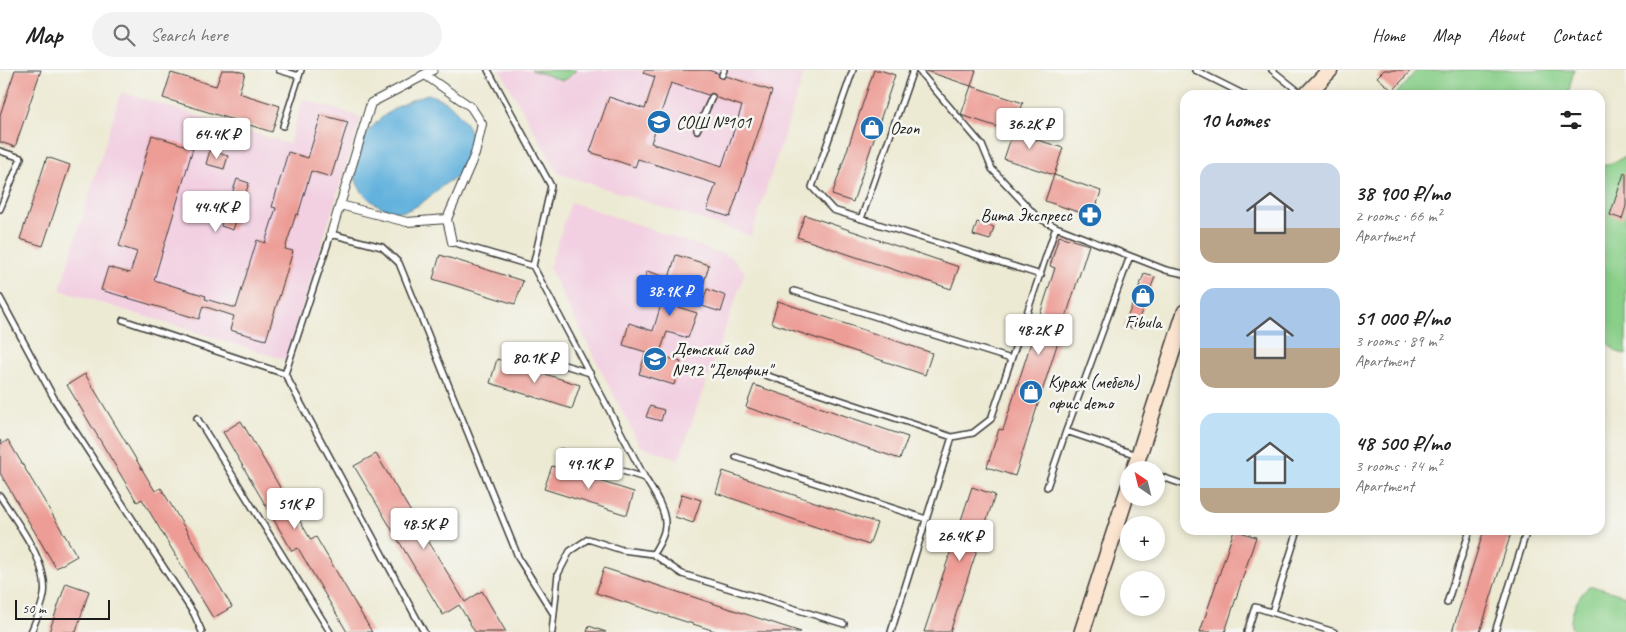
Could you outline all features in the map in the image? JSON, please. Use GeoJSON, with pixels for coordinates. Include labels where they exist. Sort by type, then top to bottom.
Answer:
{"type":"FeatureCollection","features":[{"type":"Feature","properties":{"kind":"main road"},"geometry":{"type":"LineString","coordinates":[[1310,90],[1330,70]]}},
{"type":"Feature","properties":{"kind":"main road"},"geometry":{"type":"LineString","coordinates":[[1140,461],[1180,328]]}},
{"type":"Feature","properties":{"kind":"main road"},"geometry":{"type":"LineString","coordinates":[[1082,632],[1123,506]]}},
{"type":"Feature","properties":{"kind":"street"},"geometry":{"type":"LineString","coordinates":[[331,234],[371,103],[433,70]]}},
{"type":"Feature","properties":{"kind":"street"},"geometry":{"type":"LineString","coordinates":[[424,75],[471,107],[482,124],[476,154],[447,219],[452,242]]}},
{"type":"Feature","properties":{"kind":"street"},"geometry":{"type":"LineString","coordinates":[[340,205],[407,222],[447,219]]}},
{"type":"Feature","properties":{"kind":"lane"},"geometry":{"type":"LineString","coordinates":[[279,70],[299,76]]}},
{"type":"Feature","properties":{"kind":"lane"},"geometry":{"type":"LineString","coordinates":[[283,126],[301,70]]}},
{"type":"Feature","properties":{"kind":"lane"},"geometry":{"type":"LineString","coordinates":[[488,70],[551,186],[533,266],[660,504],[666,525],[653,554]]}},
{"type":"Feature","properties":{"kind":"lane"},"geometry":{"type":"LineString","coordinates":[[853,70],[812,187],[833,210],[1041,274]]}},
{"type":"Feature","properties":{"kind":"lane"},"geometry":{"type":"LineString","coordinates":[[861,219],[912,70]]}},
{"type":"Feature","properties":{"kind":"lane"},"geometry":{"type":"LineString","coordinates":[[918,70],[982,145],[992,169],[1037,217],[1056,227],[1130,256],[1166,270],[1180,273]]}},
{"type":"Feature","properties":{"kind":"lane"},"geometry":{"type":"LineString","coordinates":[[1195,70],[1234,90]]}},
{"type":"Feature","properties":{"kind":"lane"},"geometry":{"type":"LineString","coordinates":[[1272,70],[1298,90]]}},
{"type":"Feature","properties":{"kind":"lane"},"geometry":{"type":"LineString","coordinates":[[697,130],[712,97]]}},
{"type":"Feature","properties":{"kind":"lane"},"geometry":{"type":"LineString","coordinates":[[0,151],[21,158],[0,209]]}},
{"type":"Feature","properties":{"kind":"lane"},"geometry":{"type":"LineString","coordinates":[[762,374],[952,437],[973,433],[991,419],[1056,227]]}},
{"type":"Feature","properties":{"kind":"lane"},"geometry":{"type":"LineString","coordinates":[[285,374],[331,234],[382,247],[399,263],[519,560],[553,613]]}},
{"type":"Feature","properties":{"kind":"lane"},"geometry":{"type":"LineString","coordinates":[[452,242],[533,266]]}},
{"type":"Feature","properties":{"kind":"lane"},"geometry":{"type":"LineString","coordinates":[[1047,487],[1130,256]]}},
{"type":"Feature","properties":{"kind":"lane"},"geometry":{"type":"LineString","coordinates":[[794,290],[1012,359]]}},
{"type":"Feature","properties":{"kind":"lane"},"geometry":{"type":"LineString","coordinates":[[0,298],[55,400],[194,614],[202,632]]}},
{"type":"Feature","properties":{"kind":"lane"},"geometry":{"type":"LineString","coordinates":[[123,320],[285,374],[424,632]]}},
{"type":"Feature","properties":{"kind":"lane"},"geometry":{"type":"LineString","coordinates":[[513,349],[591,373]]}},
{"type":"Feature","properties":{"kind":"lane"},"geometry":{"type":"LineString","coordinates":[[197,418],[330,632]]}},
{"type":"Feature","properties":{"kind":"lane"},"geometry":{"type":"LineString","coordinates":[[1066,431],[1128,461]]}},
{"type":"Feature","properties":{"kind":"lane"},"geometry":{"type":"LineString","coordinates":[[891,632],[952,437]]}},
{"type":"Feature","properties":{"kind":"lane"},"geometry":{"type":"LineString","coordinates":[[561,452],[646,478]]}},
{"type":"Feature","properties":{"kind":"lane"},"geometry":{"type":"LineString","coordinates":[[736,457],[926,519]]}},
{"type":"Feature","properties":{"kind":"lane"},"geometry":{"type":"LineString","coordinates":[[1165,478],[1180,483]]}},
{"type":"Feature","properties":{"kind":"lane"},"geometry":{"type":"LineString","coordinates":[[0,496],[36,554],[45,577],[44,596],[31,632]]}},
{"type":"Feature","properties":{"kind":"lane"},"geometry":{"type":"LineString","coordinates":[[1272,612],[1296,535]]}},
{"type":"Feature","properties":{"kind":"lane"},"geometry":{"type":"LineString","coordinates":[[1447,603],[1468,535]]}},
{"type":"Feature","properties":{"kind":"lane"},"geometry":{"type":"LineString","coordinates":[[1495,632],[1525,535]]}},
{"type":"Feature","properties":{"kind":"lane"},"geometry":{"type":"LineString","coordinates":[[552,632],[558,574],[570,551],[588,539],[622,550],[653,554],[682,574],[844,624]]}},
{"type":"Feature","properties":{"kind":"lane"},"geometry":{"type":"LineString","coordinates":[[1247,632],[1254,607],[1334,632]]}},
{"type":"Feature","properties":{"kind":"shaded area","name":"СОШ №101"},"geometry":{"type":"Polygon","coordinates":[[[500,70],[805,70],[751,236],[558,173],[500,70]]]}},
{"type":"Feature","properties":{"kind":"shaded area"},"geometry":{"type":"Polygon","coordinates":[[[121,92],[289,144],[303,99],[361,117],[286,360],[60,290],[121,92]]]}},
{"type":"Feature","properties":{"kind":"shaded area","name":"Детский сад №12 \"Дельфин\""},"geometry":{"type":"Polygon","coordinates":[[[571,202],[731,257],[745,272],[679,459],[640,446],[549,268],[571,202]]]}},
{"type":"Feature","properties":{"kind":"green space"},"geometry":{"type":"Polygon","coordinates":[[[531,70],[576,70],[567,79],[562,80],[531,70]]]}},
{"type":"Feature","properties":{"kind":"green space"},"geometry":{"type":"Polygon","coordinates":[[[1417,70],[1574,70],[1569,90],[1399,90],[1417,70]]]}},
{"type":"Feature","properties":{"kind":"green space"},"geometry":{"type":"Polygon","coordinates":[[[1626,155],[1626,355],[1616,351],[1605,341],[1605,165],[1626,155]]]}},
{"type":"Feature","properties":{"kind":"green space"},"geometry":{"type":"Polygon","coordinates":[[[1589,587],[1626,596],[1626,632],[1573,632],[1571,621],[1574,608],[1581,595],[1589,587]]]}},
{"type":"Feature","properties":{"kind":"water"},"geometry":{"type":"Polygon","coordinates":[[[428,94],[442,99],[449,104],[468,126],[472,140],[463,171],[459,176],[411,209],[395,211],[386,209],[371,200],[361,190],[355,178],[354,165],[357,152],[363,139],[372,127],[384,116],[405,103],[428,94]]]}},
{"type":"Feature","properties":{"kind":"building"},"geometry":{"type":"Polygon","coordinates":[[[15,70],[41,70],[15,147],[0,142],[0,115],[15,70]]]}},
{"type":"Feature","properties":{"kind":"building"},"geometry":{"type":"Polygon","coordinates":[[[222,70],[234,70],[245,73],[239,93],[280,106],[272,132],[163,98],[171,73],[216,86],[222,70]]]}},
{"type":"Feature","properties":{"kind":"building"},"geometry":{"type":"Polygon","coordinates":[[[644,70],[708,70],[772,91],[730,217],[707,210],[716,184],[638,159],[635,167],[590,152],[609,97],[645,109],[655,77],[643,73],[644,70]],[[671,83],[651,143],[722,166],[742,106],[671,83]]]}},
{"type":"Feature","properties":{"kind":"building"},"geometry":{"type":"Polygon","coordinates":[[[874,70],[895,75],[853,202],[832,195],[874,70]]]}},
{"type":"Feature","properties":{"kind":"building"},"geometry":{"type":"Polygon","coordinates":[[[923,70],[976,70],[971,86],[923,70]]]}},
{"type":"Feature","properties":{"kind":"building"},"geometry":{"type":"Polygon","coordinates":[[[1384,70],[1411,70],[1394,90],[1377,77],[1384,70]]]}},
{"type":"Feature","properties":{"kind":"building"},"geometry":{"type":"Polygon","coordinates":[[[971,86],[1023,103],[1013,132],[961,115],[971,86]]]}},
{"type":"Feature","properties":{"kind":"building"},"geometry":{"type":"Polygon","coordinates":[[[321,115],[348,122],[331,177],[311,171],[298,215],[296,214],[285,249],[293,251],[266,340],[230,330],[234,316],[203,306],[199,319],[101,290],[108,267],[130,273],[137,252],[119,246],[152,135],[193,148],[154,280],[206,296],[205,299],[236,308],[257,240],[265,243],[276,208],[272,207],[288,152],[308,158],[321,115]]]}},
{"type":"Feature","properties":{"kind":"building"},"geometry":{"type":"Polygon","coordinates":[[[1013,132],[1063,148],[1054,175],[1004,159],[1013,132]]]}},
{"type":"Feature","properties":{"kind":"building"},"geometry":{"type":"Polygon","coordinates":[[[210,150],[228,156],[224,169],[206,164],[210,150]]]}},
{"type":"Feature","properties":{"kind":"building"},"geometry":{"type":"Polygon","coordinates":[[[47,157],[70,165],[43,246],[20,239],[47,157]]]}},
{"type":"Feature","properties":{"kind":"building"},"geometry":{"type":"Polygon","coordinates":[[[1624,173],[1626,173],[1626,206],[1622,219],[1610,215],[1624,173]]]}},
{"type":"Feature","properties":{"kind":"building"},"geometry":{"type":"Polygon","coordinates":[[[1054,175],[1101,191],[1093,217],[1045,201],[1054,175]]]}},
{"type":"Feature","properties":{"kind":"building"},"geometry":{"type":"Polygon","coordinates":[[[237,179],[249,183],[233,230],[221,226],[237,179]]]}},
{"type":"Feature","properties":{"kind":"building"},"geometry":{"type":"Polygon","coordinates":[[[805,215],[959,267],[951,289],[797,237],[805,215]]]}},
{"type":"Feature","properties":{"kind":"building"},"geometry":{"type":"Polygon","coordinates":[[[977,222],[994,227],[990,240],[973,235],[977,222]]]}},
{"type":"Feature","properties":{"kind":"building"},"geometry":{"type":"Polygon","coordinates":[[[1059,236],[1089,245],[1015,476],[987,467],[999,429],[1003,430],[1055,268],[1050,266],[1059,236]]]}},
{"type":"Feature","properties":{"kind":"building"},"geometry":{"type":"Polygon","coordinates":[[[440,255],[523,281],[515,304],[433,279],[440,255]]]}},
{"type":"Feature","properties":{"kind":"building"},"geometry":{"type":"Polygon","coordinates":[[[676,255],[709,265],[703,286],[681,280],[677,291],[704,299],[707,289],[726,296],[721,312],[677,298],[675,306],[697,313],[688,338],[667,332],[659,355],[681,362],[674,385],[639,374],[646,352],[623,345],[629,323],[653,331],[663,298],[641,291],[647,271],[669,278],[676,255]]]}},
{"type":"Feature","properties":{"kind":"building"},"geometry":{"type":"Polygon","coordinates":[[[1144,274],[1155,277],[1135,329],[1124,326],[1144,274]]]}},
{"type":"Feature","properties":{"kind":"building"},"geometry":{"type":"Polygon","coordinates":[[[778,301],[932,353],[925,375],[771,323],[778,301]]]}},
{"type":"Feature","properties":{"kind":"building"},"geometry":{"type":"Polygon","coordinates":[[[497,359],[580,385],[572,409],[490,383],[497,359]]]}},
{"type":"Feature","properties":{"kind":"building"},"geometry":{"type":"Polygon","coordinates":[[[85,374],[155,491],[161,488],[232,607],[213,618],[142,499],[137,502],[67,385],[85,374]]]}},
{"type":"Feature","properties":{"kind":"building"},"geometry":{"type":"Polygon","coordinates":[[[754,385],[908,437],[900,459],[746,407],[754,385]]]}},
{"type":"Feature","properties":{"kind":"building"},"geometry":{"type":"Polygon","coordinates":[[[650,406],[664,410],[661,421],[646,417],[650,406]]]}},
{"type":"Feature","properties":{"kind":"building"},"geometry":{"type":"Polygon","coordinates":[[[241,421],[311,540],[316,537],[372,632],[347,632],[298,548],[292,551],[223,432],[241,421]]]}},
{"type":"Feature","properties":{"kind":"building"},"geometry":{"type":"Polygon","coordinates":[[[0,440],[2,444],[8,440],[77,556],[56,568],[0,473],[0,440]]]}},
{"type":"Feature","properties":{"kind":"building"},"geometry":{"type":"Polygon","coordinates":[[[376,454],[465,602],[482,591],[506,632],[475,632],[459,605],[443,615],[354,466],[376,454]]]}},
{"type":"Feature","properties":{"kind":"building"},"geometry":{"type":"Polygon","coordinates":[[[552,466],[634,492],[627,515],[544,489],[552,466]]]}},
{"type":"Feature","properties":{"kind":"building"},"geometry":{"type":"Polygon","coordinates":[[[723,471],[877,523],[869,545],[716,493],[723,471]]]}},
{"type":"Feature","properties":{"kind":"building"},"geometry":{"type":"Polygon","coordinates":[[[972,487],[995,495],[950,632],[924,632],[972,487]]]}},
{"type":"Feature","properties":{"kind":"building"},"geometry":{"type":"Polygon","coordinates":[[[682,494],[701,500],[693,523],[675,517],[682,494]]]}},
{"type":"Feature","properties":{"kind":"building"},"geometry":{"type":"Polygon","coordinates":[[[1232,535],[1256,537],[1225,632],[1200,632],[1232,535]]]}},
{"type":"Feature","properties":{"kind":"building"},"geometry":{"type":"Polygon","coordinates":[[[1482,535],[1510,535],[1480,632],[1452,632],[1482,535]]]}},
{"type":"Feature","properties":{"kind":"building"},"geometry":{"type":"Polygon","coordinates":[[[604,568],[801,632],[718,632],[596,593],[604,568]]]}},
{"type":"Feature","properties":{"kind":"building"},"geometry":{"type":"Polygon","coordinates":[[[66,583],[89,591],[76,632],[49,632],[66,583]]]}},
{"type":"Feature","properties":{"kind":"building"},"geometry":{"type":"Polygon","coordinates":[[[589,626],[606,632],[587,632],[589,626]]]}},
{"type":"Feature","properties":{"kind":"place","name":"СОШ №101"},"geometry":{"type":"Point","coordinates":[659,122]}},
{"type":"Feature","properties":{"kind":"place","name":"Ozon"},"geometry":{"type":"Point","coordinates":[872,128]}},
{"type":"Feature","properties":{"kind":"place","name":"Вита Экспресс"},"geometry":{"type":"Point","coordinates":[1090,215]}},
{"type":"Feature","properties":{"kind":"place","name":"Fibula"},"geometry":{"type":"Point","coordinates":[1143,296]}},
{"type":"Feature","properties":{"kind":"place","name":"Детский сад №12 \"Дельфин\""},"geometry":{"type":"Point","coordinates":[655,359]}},
{"type":"Feature","properties":{"kind":"place","name":"Кураж (мебель) офис demo"},"geometry":{"type":"Point","coordinates":[1031,392]}}]}
